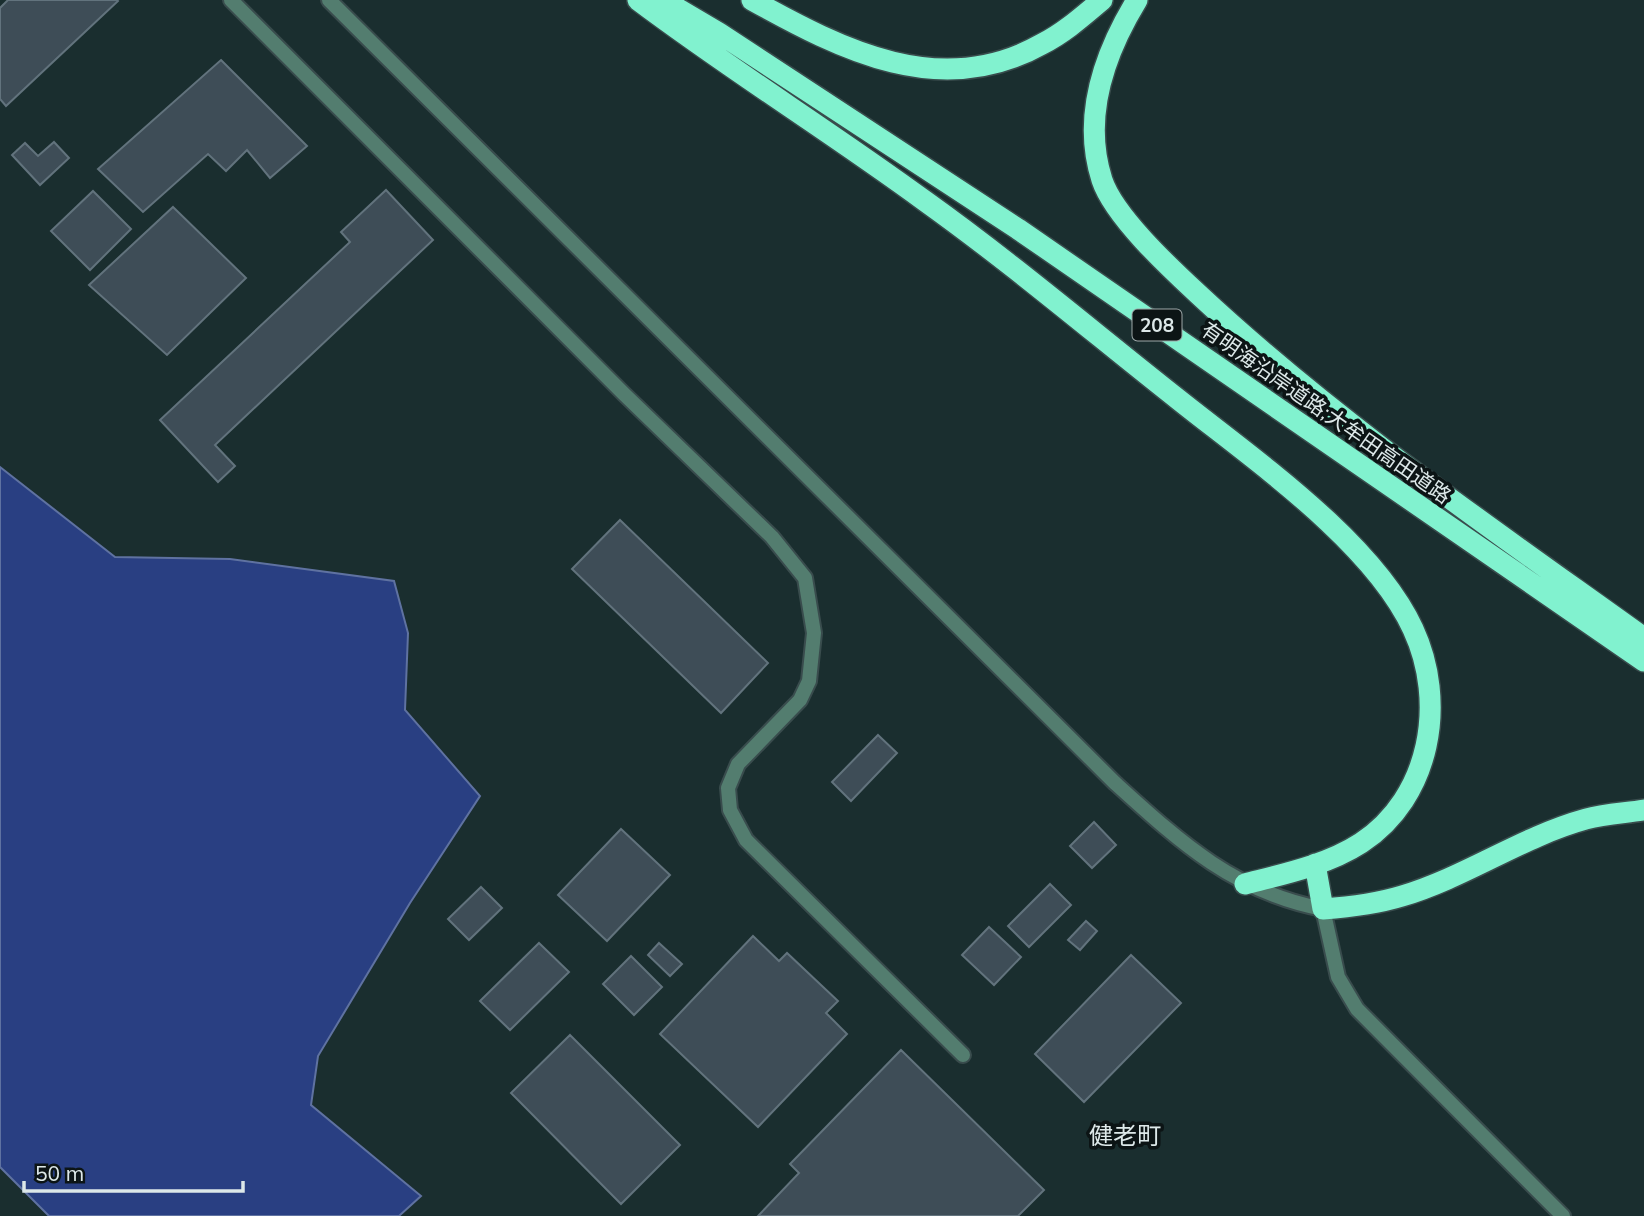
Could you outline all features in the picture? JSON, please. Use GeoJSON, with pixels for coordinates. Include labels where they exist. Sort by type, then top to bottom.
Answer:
{"type":"FeatureCollection","features":[{"type":"Feature","properties":{"kind":"highway"},"geometry":{"type":"LineString","coordinates":[[638,0],[925,200],[1050,294],[1285,486],[1376,573],[1412,627],[1424,657],[1431,690],[1430,728],[1422,764],[1405,801],[1384,825],[1359,844],[1315,864],[1245,884]]}},
{"type":"Feature","properties":{"kind":"highway","name":"有明海沿岸道路;大牟田高田道路"},"geometry":{"type":"LineString","coordinates":[[663,0],[719,33],[1018,229],[1644,661]]}},
{"type":"Feature","properties":{"kind":"highway"},"geometry":{"type":"LineString","coordinates":[[752,0],[812,34],[866,55],[934,70],[976,68],[1041,45],[1102,0]]}},
{"type":"Feature","properties":{"kind":"highway"},"geometry":{"type":"LineString","coordinates":[[1137,0],[1122,24],[1100,82],[1092,135],[1103,183],[1138,235],[1230,324],[1355,429],[1644,638]]}},
{"type":"Feature","properties":{"kind":"highway"},"geometry":{"type":"LineString","coordinates":[[1315,864],[1323,909],[1362,906],[1402,896],[1442,881],[1522,842],[1574,824],[1644,810]]}},
{"type":"Feature","properties":{"kind":"street"},"geometry":{"type":"LineString","coordinates":[[231,0],[624,394],[772,537],[805,578],[814,633],[809,681],[800,699],[738,764],[728,788],[730,810],[746,840],[963,1055]]}},
{"type":"Feature","properties":{"kind":"street"},"geometry":{"type":"LineString","coordinates":[[329,0],[1115,783],[1172,836],[1217,869],[1245,884],[1285,901],[1323,909],[1338,977],[1357,1009],[1563,1216]]}},
{"type":"Feature","properties":{"kind":"water"},"geometry":{"type":"Polygon","coordinates":[[[0,467],[115,557],[230,559],[394,581],[408,633],[405,710],[480,796],[410,903],[318,1056],[311,1105],[421,1196],[399,1216],[49,1216],[0,1167],[0,467]]]}},
{"type":"Feature","properties":{"kind":"building"},"geometry":{"type":"Polygon","coordinates":[[[8,0],[118,1],[6,106],[0,99],[0,8],[8,0]]]}},
{"type":"Feature","properties":{"kind":"building"},"geometry":{"type":"Polygon","coordinates":[[[221,60],[307,146],[270,178],[247,150],[226,171],[208,154],[143,212],[98,169],[221,60]]]}},
{"type":"Feature","properties":{"kind":"building"},"geometry":{"type":"Polygon","coordinates":[[[54,142],[69,158],[40,185],[12,155],[25,143],[38,156],[54,142]]]}},
{"type":"Feature","properties":{"kind":"building"},"geometry":{"type":"Polygon","coordinates":[[[386,190],[433,240],[215,445],[235,466],[218,482],[160,420],[350,242],[341,232],[386,190]]]}},
{"type":"Feature","properties":{"kind":"building"},"geometry":{"type":"Polygon","coordinates":[[[93,191],[131,229],[90,270],[51,231],[93,191]]]}},
{"type":"Feature","properties":{"kind":"building"},"geometry":{"type":"Polygon","coordinates":[[[173,207],[246,278],[167,355],[89,285],[173,207]]]}},
{"type":"Feature","properties":{"kind":"building"},"geometry":{"type":"Polygon","coordinates":[[[620,520],[768,663],[721,713],[572,569],[620,520]]]}},
{"type":"Feature","properties":{"kind":"building"},"geometry":{"type":"Polygon","coordinates":[[[878,735],[897,753],[851,801],[832,782],[878,735]]]}},
{"type":"Feature","properties":{"kind":"building"},"geometry":{"type":"Polygon","coordinates":[[[1094,822],[1116,845],[1092,868],[1070,846],[1094,822]]]}},
{"type":"Feature","properties":{"kind":"building"},"geometry":{"type":"Polygon","coordinates":[[[621,829],[670,875],[607,941],[558,895],[621,829]]]}},
{"type":"Feature","properties":{"kind":"building"},"geometry":{"type":"Polygon","coordinates":[[[1050,884],[1071,905],[1029,947],[1008,926],[1050,884]]]}},
{"type":"Feature","properties":{"kind":"building"},"geometry":{"type":"Polygon","coordinates":[[[481,887],[502,908],[469,940],[448,919],[481,887]]]}},
{"type":"Feature","properties":{"kind":"building"},"geometry":{"type":"Polygon","coordinates":[[[1086,921],[1097,931],[1080,950],[1068,940],[1086,921]]]}},
{"type":"Feature","properties":{"kind":"building"},"geometry":{"type":"Polygon","coordinates":[[[989,927],[1021,957],[994,985],[962,955],[989,927]]]}},
{"type":"Feature","properties":{"kind":"building"},"geometry":{"type":"Polygon","coordinates":[[[753,936],[779,961],[787,953],[838,1001],[826,1013],[847,1034],[758,1127],[660,1034],[753,936]]]}},
{"type":"Feature","properties":{"kind":"building"},"geometry":{"type":"Polygon","coordinates":[[[539,943],[569,972],[510,1030],[480,1001],[539,943]]]}},
{"type":"Feature","properties":{"kind":"building"},"geometry":{"type":"Polygon","coordinates":[[[659,943],[682,964],[670,976],[648,955],[659,943]]]}},
{"type":"Feature","properties":{"kind":"building"},"geometry":{"type":"Polygon","coordinates":[[[1131,955],[1181,1003],[1084,1102],[1035,1054],[1131,955]]]}},
{"type":"Feature","properties":{"kind":"building"},"geometry":{"type":"Polygon","coordinates":[[[631,956],[662,987],[634,1015],[603,984],[631,956]]]}},
{"type":"Feature","properties":{"kind":"building"},"geometry":{"type":"Polygon","coordinates":[[[570,1035],[680,1145],[621,1204],[511,1093],[570,1035]]]}},
{"type":"Feature","properties":{"kind":"building"},"geometry":{"type":"Polygon","coordinates":[[[901,1050],[1044,1190],[1018,1216],[758,1216],[799,1173],[790,1164],[901,1050]]]}},
{"type":"Feature","properties":{"kind":"district","name":"健老町"},"geometry":{"type":"Point","coordinates":[1125,1136]}}]}
